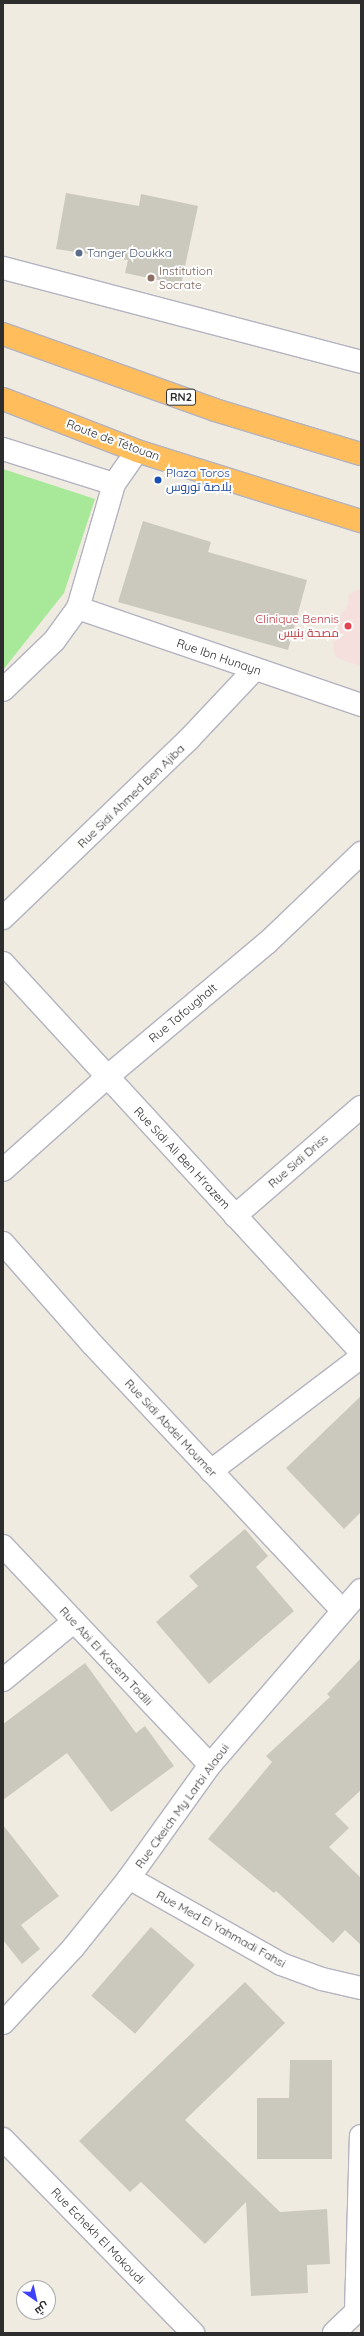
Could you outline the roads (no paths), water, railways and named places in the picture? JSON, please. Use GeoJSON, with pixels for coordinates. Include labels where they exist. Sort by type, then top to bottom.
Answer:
{"type":"FeatureCollection","features":[{"type":"Feature","properties":{"kind":"highway","name":"RN2"},"geometry":{"type":"LineString","coordinates":[[3,334],[215,410],[361,454]]}},
{"type":"Feature","properties":{"kind":"highway","name":"Route de Tétouan"},"geometry":{"type":"LineString","coordinates":[[3,399],[137,451],[361,521]]}},
{"type":"Feature","properties":{"kind":"street"},"geometry":{"type":"LineString","coordinates":[[3,268],[361,362]]}},
{"type":"Feature","properties":{"kind":"street"},"geometry":{"type":"LineString","coordinates":[[3,449],[114,484]]}},
{"type":"Feature","properties":{"kind":"street"},"geometry":{"type":"LineString","coordinates":[[3,690],[54,642],[78,608],[114,484],[137,451]]}},
{"type":"Feature","properties":{"kind":"street","name":"Rue Ibn Hunayn"},"geometry":{"type":"LineString","coordinates":[[78,608],[361,705]]}},
{"type":"Feature","properties":{"kind":"street","name":"Rue Sidi Ahmed Ben Ajiba"},"geometry":{"type":"LineString","coordinates":[[3,918],[189,739],[255,669]]}},
{"type":"Feature","properties":{"kind":"street","name":"Rue Tafoughalt"},"geometry":{"type":"LineString","coordinates":[[3,1170],[107,1077],[268,942],[361,853]]}},
{"type":"Feature","properties":{"kind":"street","name":"Rue Sidi Ali Ben H'razem"},"geometry":{"type":"LineString","coordinates":[[3,963],[361,1352]]}},
{"type":"Feature","properties":{"kind":"street","name":"Rue Sidi Driss"},"geometry":{"type":"LineString","coordinates":[[235,1216],[361,1107]]}},
{"type":"Feature","properties":{"kind":"street","name":"Rue Sidi Abdel Moumer"},"geometry":{"type":"LineString","coordinates":[[3,1243],[211,1471],[342,1610]]}},
{"type":"Feature","properties":{"kind":"street"},"geometry":{"type":"LineString","coordinates":[[211,1471],[361,1356]]}},
{"type":"Feature","properties":{"kind":"street","name":"Rue Abi El Kacem Tadili"},"geometry":{"type":"LineString","coordinates":[[3,1546],[73,1622],[210,1765]]}},
{"type":"Feature","properties":{"kind":"street","name":"Rue Ckeich My Larbi Alaoui"},"geometry":{"type":"LineString","coordinates":[[3,2023],[73,1948],[129,1878],[210,1765],[342,1610],[361,1590]]}},
{"type":"Feature","properties":{"kind":"street"},"geometry":{"type":"LineString","coordinates":[[3,1680],[73,1622]]}},
{"type":"Feature","properties":{"kind":"street","name":"Rue Med El Yahmadi Fahsi"},"geometry":{"type":"LineString","coordinates":[[129,1878],[281,1964],[322,1979],[361,1988]]}},
{"type":"Feature","properties":{"kind":"street"},"geometry":{"type":"LineString","coordinates":[[334,2333],[359,2312],[361,2136]]}},
{"type":"Feature","properties":{"kind":"street","name":"Rue Echekh El Makoudi"},"geometry":{"type":"LineString","coordinates":[[3,2139],[193,2333]]}},
{"type":"Feature","properties":{"kind":"place","name":"Tanger Doukka"},"geometry":{"type":"Point","coordinates":[79,253]}},
{"type":"Feature","properties":{"kind":"place","name":"Institution Socrate"},"geometry":{"type":"Point","coordinates":[151,278]}},
{"type":"Feature","properties":{"kind":"place","name":"Plaza Toros بلاصة توروس"},"geometry":{"type":"Point","coordinates":[158,480]}},
{"type":"Feature","properties":{"kind":"place","name":"Clinique Bennis مصحة بنيس"},"geometry":{"type":"Point","coordinates":[348,626]}}]}
